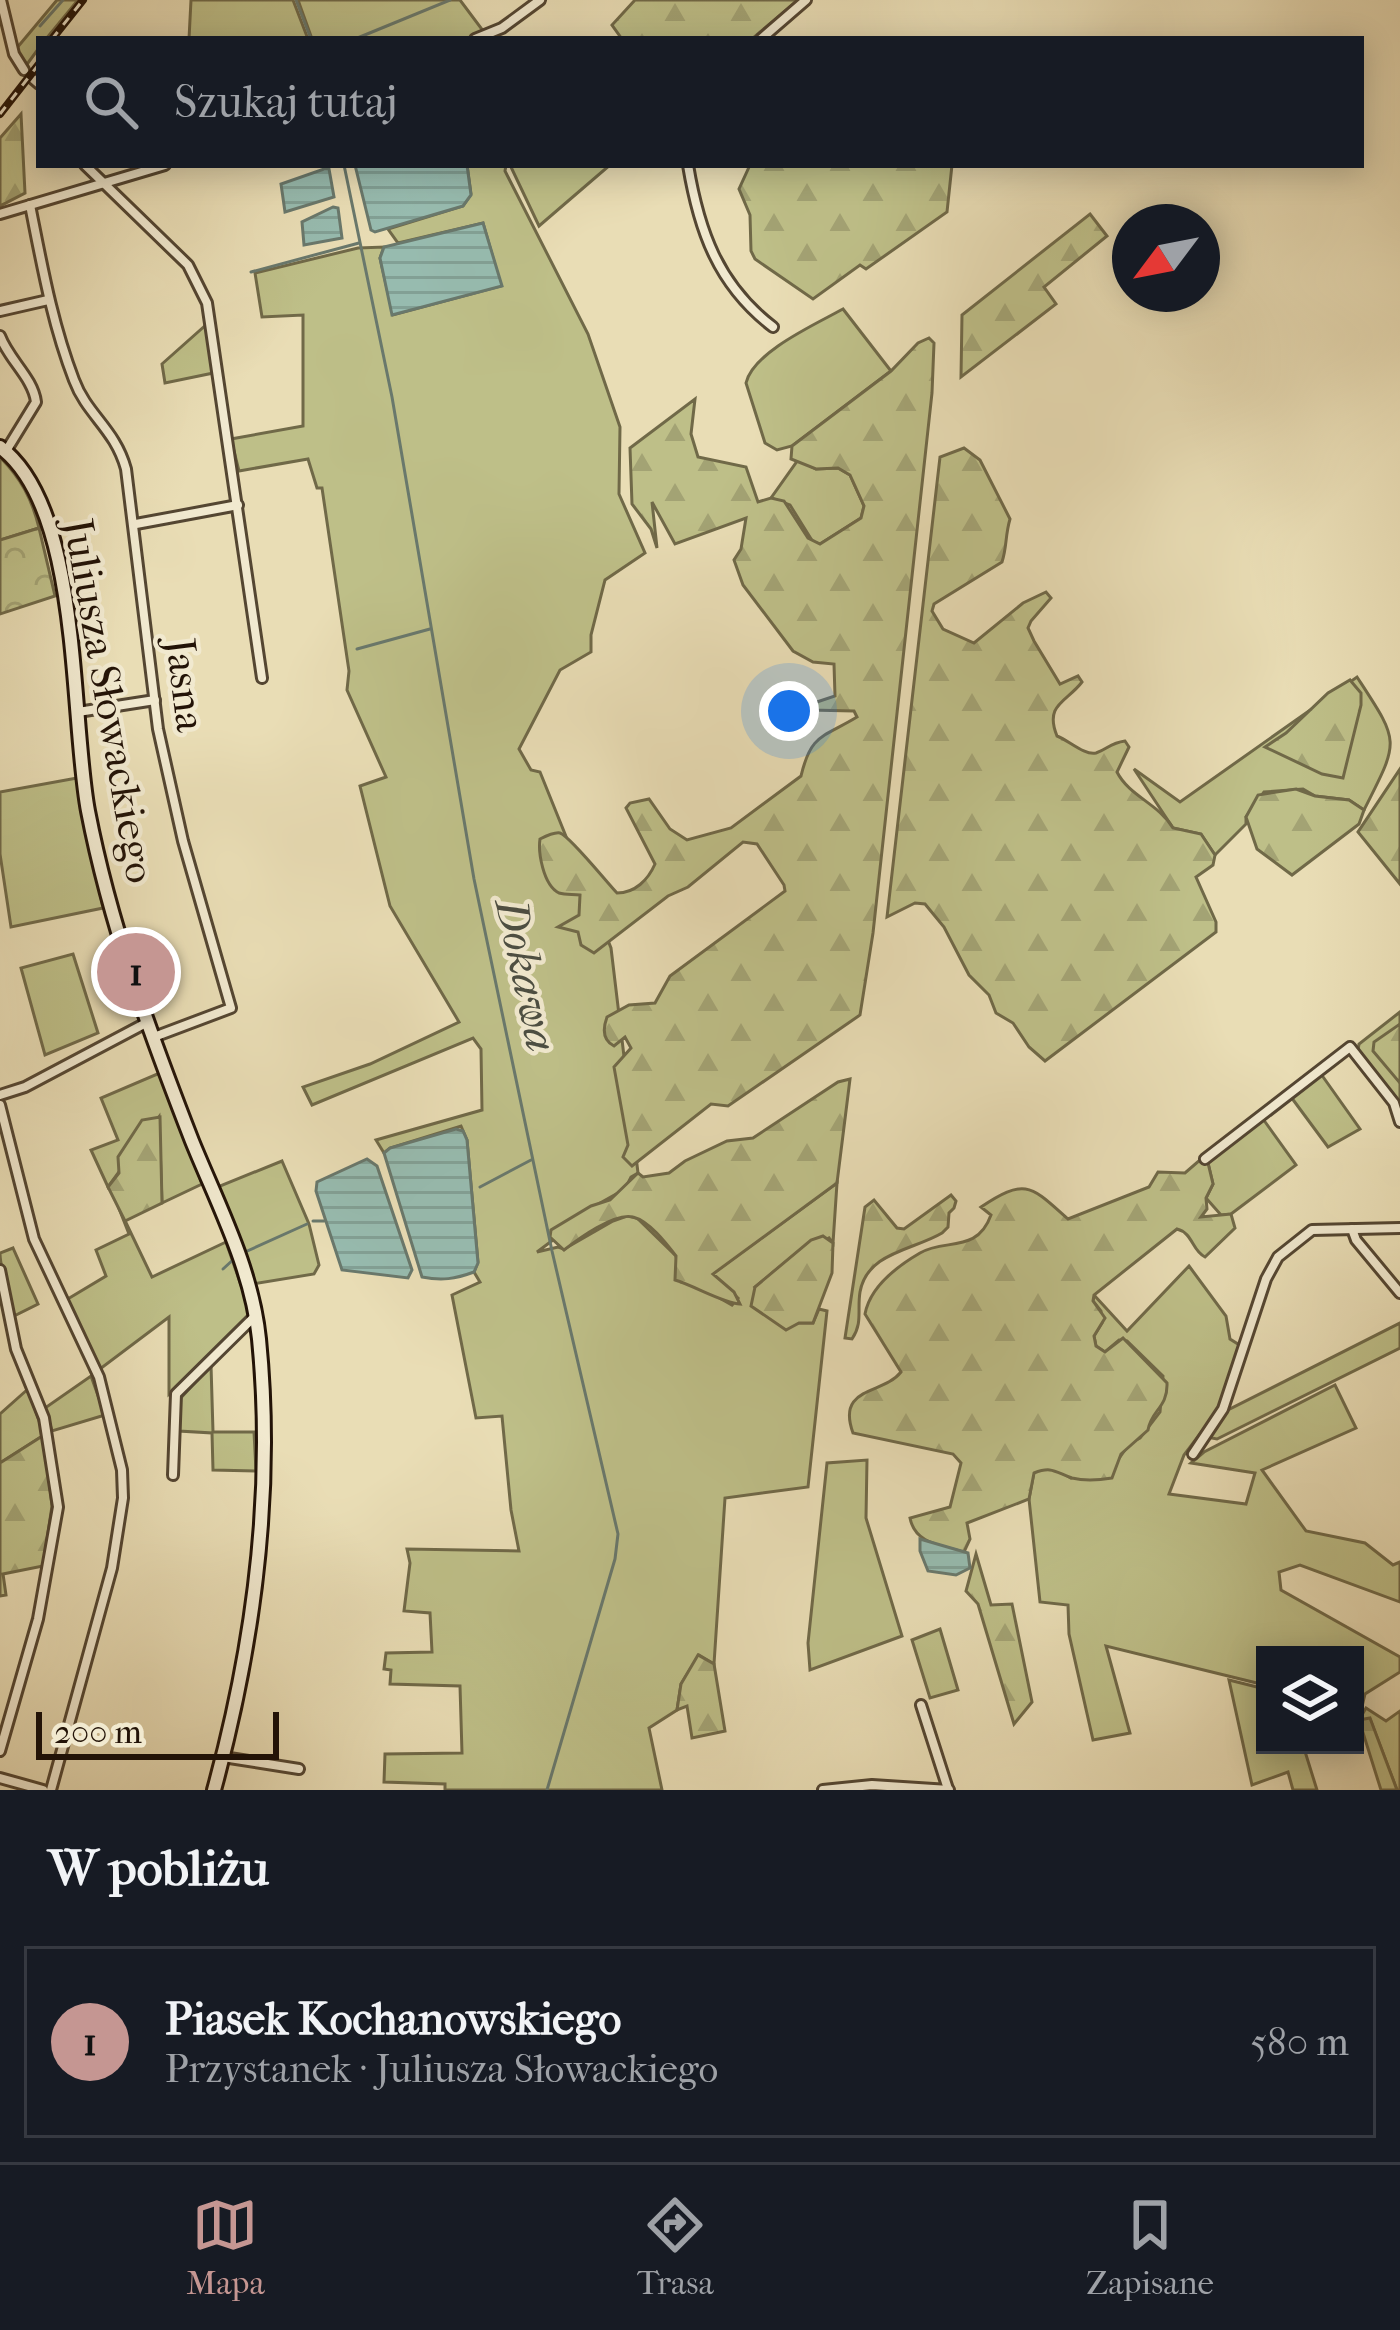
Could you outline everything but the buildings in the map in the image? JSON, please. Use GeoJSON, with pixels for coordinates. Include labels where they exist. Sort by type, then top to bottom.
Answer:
{"type":"FeatureCollection","features":[{"type":"Feature","properties":{"kind":"street"},"geometry":{"type":"LineString","coordinates":[[1,0],[14,54],[32,78]]}},
{"type":"Feature","properties":{"kind":"street"},"geometry":{"type":"LineString","coordinates":[[482,36],[502,28],[540,0]]}},
{"type":"Feature","properties":{"kind":"street"},"geometry":{"type":"LineString","coordinates":[[764,36],[806,0]]}},
{"type":"Feature","properties":{"kind":"street"},"geometry":{"type":"LineString","coordinates":[[88,168],[158,232],[201,286],[212,321],[262,678]]}},
{"type":"Feature","properties":{"kind":"street"},"geometry":{"type":"LineString","coordinates":[[0,214],[154,168]]}},
{"type":"Feature","properties":{"kind":"street"},"geometry":{"type":"LineString","coordinates":[[689,168],[700,219],[728,284],[773,327]]}},
{"type":"Feature","properties":{"kind":"street","name":"Jasna"},"geometry":{"type":"LineString","coordinates":[[30,206],[48,300],[75,383],[85,403],[114,436],[122,455],[136,524],[155,700],[182,841],[231,1008],[154,1037]]}},
{"type":"Feature","properties":{"kind":"street"},"geometry":{"type":"LineString","coordinates":[[0,311],[48,300]]}},
{"type":"Feature","properties":{"kind":"street"},"geometry":{"type":"LineString","coordinates":[[0,336],[10,359],[36,394],[36,402],[3,449]]}},
{"type":"Feature","properties":{"kind":"street","name":"Juliusza Słowackiego"},"geometry":{"type":"LineString","coordinates":[[3,449],[33,484],[48,521],[64,593],[94,842],[128,966],[250,1286],[255,1316],[260,1545],[252,1616],[214,1790]]}},
{"type":"Feature","properties":{"kind":"street"},"geometry":{"type":"LineString","coordinates":[[136,524],[238,505]]}},
{"type":"Feature","properties":{"kind":"street"},"geometry":{"type":"LineString","coordinates":[[76,712],[155,700]]}},
{"type":"Feature","properties":{"kind":"street"},"geometry":{"type":"LineString","coordinates":[[0,1095],[25,1087],[148,1022]]}},
{"type":"Feature","properties":{"kind":"street"},"geometry":{"type":"LineString","coordinates":[[1205,1159],[1350,1047],[1394,1103],[1400,1121]]}},
{"type":"Feature","properties":{"kind":"street"},"geometry":{"type":"LineString","coordinates":[[0,1106],[34,1239],[99,1377],[122,1470],[123,1498],[112,1568],[47,1790],[0,1778]]}},
{"type":"Feature","properties":{"kind":"street"},"geometry":{"type":"LineString","coordinates":[[1192,1454],[1223,1409],[1278,1256],[1312,1230],[1400,1228]]}},
{"type":"Feature","properties":{"kind":"street"},"geometry":{"type":"LineString","coordinates":[[1352,1229],[1400,1293]]}},
{"type":"Feature","properties":{"kind":"street"},"geometry":{"type":"LineString","coordinates":[[0,1270],[16,1349],[44,1418],[58,1507],[38,1618],[0,1751]]}},
{"type":"Feature","properties":{"kind":"street"},"geometry":{"type":"LineString","coordinates":[[175,1473],[176,1394],[255,1316]]}},
{"type":"Feature","properties":{"kind":"street"},"geometry":{"type":"LineString","coordinates":[[823,1790],[872,1785],[949,1790],[921,1705]]}},
{"type":"Feature","properties":{"kind":"street"},"geometry":{"type":"LineString","coordinates":[[223,1757],[299,1769]]}},
{"type":"Feature","properties":{"kind":"green space"},"geometry":{"type":"Polygon","coordinates":[[[57,0],[78,0],[48,36],[36,36],[36,52],[25,67],[17,60],[16,49],[57,0]]]}},
{"type":"Feature","properties":{"kind":"green space"},"geometry":{"type":"Polygon","coordinates":[[[191,0],[293,0],[307,36],[189,36],[191,0]]]}},
{"type":"Feature","properties":{"kind":"green space"},"geometry":{"type":"Polygon","coordinates":[[[298,0],[460,0],[484,32],[474,36],[311,36],[298,0]]]}},
{"type":"Feature","properties":{"kind":"green space"},"geometry":{"type":"Polygon","coordinates":[[[635,0],[798,0],[756,36],[620,36],[612,25],[635,0]]]}},
{"type":"Feature","properties":{"kind":"green space"},"geometry":{"type":"Polygon","coordinates":[[[21,114],[25,193],[0,206],[0,138],[21,114]]]}},
{"type":"Feature","properties":{"kind":"green space"},"geometry":{"type":"Polygon","coordinates":[[[467,168],[506,168],[588,334],[620,427],[619,494],[645,553],[605,580],[591,652],[560,670],[519,749],[531,770],[540,772],[611,948],[638,1173],[625,1189],[552,1230],[553,1240],[537,1252],[564,1249],[613,1221],[637,1218],[676,1256],[681,1282],[695,1284],[732,1305],[738,1298],[712,1274],[837,1183],[833,1243],[829,1238],[787,1261],[755,1287],[799,1323],[813,1323],[819,1309],[827,1311],[808,1487],[725,1498],[714,1664],[699,1655],[681,1684],[677,1710],[649,1728],[662,1790],[445,1790],[445,1784],[384,1782],[385,1754],[462,1753],[460,1686],[390,1684],[391,1670],[384,1669],[386,1653],[432,1652],[430,1613],[404,1611],[410,1563],[407,1549],[519,1551],[502,1416],[476,1418],[452,1295],[480,1282],[474,1272],[478,1262],[467,1140],[461,1126],[384,1153],[376,1140],[482,1110],[481,1049],[473,1038],[312,1105],[303,1087],[370,1064],[459,1022],[390,906],[360,786],[386,777],[347,690],[349,671],[322,488],[317,488],[308,459],[239,471],[231,439],[303,426],[303,315],[262,317],[255,273],[358,248],[384,247],[380,258],[393,315],[501,286],[483,223],[398,243],[388,229],[463,206],[471,194],[467,168]]]}},
{"type":"Feature","properties":{"kind":"green space"},"geometry":{"type":"Polygon","coordinates":[[[511,168],[607,168],[539,226],[511,168]]]}},
{"type":"Feature","properties":{"kind":"green space"},"geometry":{"type":"Polygon","coordinates":[[[749,168],[952,168],[947,212],[866,269],[860,265],[813,299],[755,259],[750,215],[739,189],[749,168]]]}},
{"type":"Feature","properties":{"kind":"green space"},"geometry":{"type":"Polygon","coordinates":[[[1090,214],[1107,236],[1044,287],[1056,304],[961,377],[962,315],[1090,214]]]}},
{"type":"Feature","properties":{"kind":"green space"},"geometry":{"type":"Polygon","coordinates":[[[843,309],[891,371],[792,446],[777,450],[765,443],[746,383],[751,372],[787,340],[843,309]]]}},
{"type":"Feature","properties":{"kind":"green space"},"geometry":{"type":"Polygon","coordinates":[[[207,324],[218,372],[165,383],[162,364],[207,324]]]}},
{"type":"Feature","properties":{"kind":"green space"},"geometry":{"type":"Polygon","coordinates":[[[929,338],[934,343],[932,393],[860,1015],[728,1106],[711,1104],[632,1166],[623,1157],[628,1145],[614,1067],[631,1048],[625,1037],[614,1046],[607,1040],[607,1017],[629,1005],[655,1003],[670,976],[785,891],[784,885],[757,844],[743,842],[594,953],[581,945],[578,932],[558,927],[579,915],[580,895],[559,893],[549,883],[540,839],[560,833],[617,893],[630,891],[655,864],[626,808],[630,803],[649,799],[670,829],[687,840],[731,828],[801,776],[814,744],[857,717],[854,711],[810,710],[811,704],[835,696],[834,664],[813,662],[793,651],[743,585],[734,560],[741,549],[746,518],[675,544],[652,502],[657,548],[651,529],[632,504],[630,448],[695,399],[691,434],[698,457],[746,467],[758,502],[784,501],[808,538],[820,544],[861,518],[864,506],[850,475],[838,468],[816,469],[791,459],[792,446],[929,338]]]}},
{"type":"Feature","properties":{"kind":"green space"},"geometry":{"type":"Polygon","coordinates":[[[964,448],[980,460],[1010,519],[1002,562],[934,604],[932,611],[943,629],[974,643],[1023,603],[1046,592],[1051,598],[1028,628],[1060,684],[1078,676],[1082,682],[1055,710],[1057,736],[1092,753],[1125,741],[1129,747],[1117,772],[1122,780],[1173,828],[1201,834],[1215,855],[1213,865],[1196,877],[1216,932],[1045,1061],[1013,1023],[996,1013],[989,995],[969,975],[944,927],[925,904],[915,903],[887,917],[940,457],[964,448]]]}},
{"type":"Feature","properties":{"kind":"green space"},"geometry":{"type":"Polygon","coordinates":[[[0,457],[25,490],[39,528],[0,540],[0,457]]]}},
{"type":"Feature","properties":{"kind":"green space"},"geometry":{"type":"Polygon","coordinates":[[[798,460],[816,469],[838,468],[850,475],[864,506],[861,518],[820,544],[813,542],[790,505],[771,498],[798,460]]]}},
{"type":"Feature","properties":{"kind":"green space"},"geometry":{"type":"Polygon","coordinates":[[[39,528],[55,596],[0,614],[0,540],[39,528]]]}},
{"type":"Feature","properties":{"kind":"green space"},"geometry":{"type":"Polygon","coordinates":[[[1357,677],[1388,729],[1390,742],[1384,769],[1364,810],[1349,800],[1315,796],[1303,789],[1264,792],[1246,824],[1215,855],[1201,834],[1173,828],[1134,769],[1180,802],[1357,677]]]}},
{"type":"Feature","properties":{"kind":"green space"},"geometry":{"type":"Polygon","coordinates":[[[1350,680],[1361,693],[1361,705],[1343,778],[1322,774],[1265,747],[1328,693],[1350,680]]]}},
{"type":"Feature","properties":{"kind":"green space"},"geometry":{"type":"Polygon","coordinates":[[[1400,769],[1400,884],[1358,832],[1400,769]]]}},
{"type":"Feature","properties":{"kind":"green space"},"geometry":{"type":"Polygon","coordinates":[[[77,778],[103,908],[11,927],[0,854],[0,792],[77,778]]]}},
{"type":"Feature","properties":{"kind":"green space"},"geometry":{"type":"Polygon","coordinates":[[[1296,789],[1349,800],[1364,810],[1359,824],[1292,875],[1257,849],[1246,817],[1258,795],[1296,789]]]}},
{"type":"Feature","properties":{"kind":"green space"},"geometry":{"type":"Polygon","coordinates":[[[73,954],[98,1033],[45,1055],[21,968],[73,954]]]}},
{"type":"Feature","properties":{"kind":"green space"},"geometry":{"type":"Polygon","coordinates":[[[1400,1012],[1400,1112],[1358,1050],[1359,1044],[1400,1012]]]}},
{"type":"Feature","properties":{"kind":"green space"},"geometry":{"type":"Polygon","coordinates":[[[1400,1024],[1400,1083],[1373,1051],[1374,1042],[1400,1024]]]}},
{"type":"Feature","properties":{"kind":"green space"},"geometry":{"type":"Polygon","coordinates":[[[162,1072],[202,1184],[162,1203],[159,1117],[108,1187],[91,1150],[118,1140],[101,1098],[162,1072]]]}},
{"type":"Feature","properties":{"kind":"green space"},"geometry":{"type":"Polygon","coordinates":[[[1321,1074],[1360,1129],[1328,1147],[1291,1097],[1321,1074]]]}},
{"type":"Feature","properties":{"kind":"green space"},"geometry":{"type":"Polygon","coordinates":[[[850,1079],[837,1183],[713,1274],[740,1304],[675,1280],[676,1256],[639,1219],[607,1222],[564,1250],[550,1237],[551,1230],[610,1200],[638,1173],[643,1177],[669,1173],[727,1141],[753,1138],[838,1082],[850,1079]]]}},
{"type":"Feature","properties":{"kind":"green space"},"geometry":{"type":"Polygon","coordinates":[[[160,1117],[162,1203],[125,1221],[108,1187],[119,1173],[118,1157],[142,1120],[160,1117]]]}},
{"type":"Feature","properties":{"kind":"green space"},"geometry":{"type":"Polygon","coordinates":[[[1263,1119],[1296,1165],[1231,1214],[1221,1215],[1206,1198],[1213,1184],[1208,1163],[1263,1119]]]}},
{"type":"Feature","properties":{"kind":"green space"},"geometry":{"type":"Polygon","coordinates":[[[1201,1159],[1208,1163],[1213,1184],[1201,1217],[1231,1214],[1235,1228],[1205,1257],[1177,1229],[1094,1295],[1105,1318],[1094,1336],[1096,1346],[1105,1352],[1123,1338],[1167,1383],[1165,1398],[1148,1430],[1121,1454],[1112,1478],[1077,1479],[1049,1470],[1034,1473],[1029,1499],[967,1523],[970,1539],[964,1552],[923,1538],[910,1518],[950,1507],[961,1463],[953,1454],[853,1433],[849,1418],[856,1399],[901,1372],[865,1314],[878,1287],[920,1253],[978,1235],[991,1215],[981,1207],[1008,1192],[1028,1189],[1068,1219],[1149,1187],[1158,1172],[1185,1173],[1201,1159]]]}},
{"type":"Feature","properties":{"kind":"green space"},"geometry":{"type":"Polygon","coordinates":[[[282,1161],[309,1224],[319,1265],[314,1274],[253,1284],[215,1188],[282,1161]]]}},
{"type":"Feature","properties":{"kind":"green space"},"geometry":{"type":"Polygon","coordinates":[[[951,1195],[956,1201],[942,1233],[872,1268],[860,1292],[855,1333],[852,1339],[845,1338],[865,1207],[874,1200],[897,1228],[904,1229],[951,1195]]]}},
{"type":"Feature","properties":{"kind":"green space"},"geometry":{"type":"Polygon","coordinates":[[[118,1206],[152,1277],[226,1242],[251,1314],[169,1394],[169,1317],[100,1369],[66,1300],[106,1276],[96,1250],[129,1234],[118,1206]]]}},
{"type":"Feature","properties":{"kind":"green space"},"geometry":{"type":"Polygon","coordinates":[[[823,1236],[833,1243],[832,1273],[813,1323],[786,1330],[751,1306],[755,1287],[811,1240],[823,1236]]]}},
{"type":"Feature","properties":{"kind":"green space"},"geometry":{"type":"Polygon","coordinates":[[[13,1248],[38,1304],[14,1316],[0,1253],[13,1248]]]}},
{"type":"Feature","properties":{"kind":"green space"},"geometry":{"type":"Polygon","coordinates":[[[1189,1266],[1226,1316],[1230,1339],[1241,1346],[1219,1409],[1184,1455],[1169,1494],[1246,1504],[1255,1473],[1191,1463],[1335,1385],[1356,1428],[1262,1470],[1306,1531],[1365,1543],[1393,1565],[1400,1562],[1400,1602],[1300,1565],[1279,1572],[1281,1590],[1400,1657],[1400,1672],[1364,1698],[1364,1646],[1256,1646],[1256,1683],[1106,1646],[1130,1733],[1093,1740],[1069,1634],[1068,1605],[1040,1602],[1029,1499],[1034,1472],[1054,1468],[1071,1478],[1115,1464],[1160,1412],[1163,1376],[1127,1341],[1119,1340],[1105,1352],[1096,1346],[1094,1336],[1102,1323],[1094,1295],[1127,1331],[1189,1266]]]}},
{"type":"Feature","properties":{"kind":"green space"},"geometry":{"type":"Polygon","coordinates":[[[1400,1323],[1400,1348],[1217,1439],[1206,1437],[1224,1412],[1400,1323]]]}},
{"type":"Feature","properties":{"kind":"green space"},"geometry":{"type":"Polygon","coordinates":[[[211,1365],[213,1432],[254,1432],[256,1471],[213,1470],[212,1433],[179,1431],[178,1401],[211,1365]]]}},
{"type":"Feature","properties":{"kind":"green space"},"geometry":{"type":"Polygon","coordinates":[[[91,1376],[105,1415],[52,1431],[45,1408],[91,1376]]]}},
{"type":"Feature","properties":{"kind":"green space"},"geometry":{"type":"Polygon","coordinates":[[[28,1389],[44,1435],[0,1463],[0,1414],[28,1389]]]}},
{"type":"Feature","properties":{"kind":"green space"},"geometry":{"type":"Polygon","coordinates":[[[44,1435],[52,1506],[43,1566],[3,1574],[6,1595],[0,1596],[0,1463],[44,1435]]]}},
{"type":"Feature","properties":{"kind":"green space"},"geometry":{"type":"Polygon","coordinates":[[[867,1460],[866,1518],[902,1636],[810,1670],[808,1643],[827,1463],[867,1460]]]}},
{"type":"Feature","properties":{"kind":"green space"},"geometry":{"type":"Polygon","coordinates":[[[976,1554],[991,1605],[1012,1604],[1032,1702],[1014,1724],[978,1604],[966,1591],[976,1554]]]}},
{"type":"Feature","properties":{"kind":"green space"},"geometry":{"type":"Polygon","coordinates":[[[940,1629],[958,1690],[930,1698],[912,1640],[940,1629]]]}},
{"type":"Feature","properties":{"kind":"green space"},"geometry":{"type":"Polygon","coordinates":[[[698,1655],[714,1664],[725,1731],[692,1738],[687,1706],[677,1710],[681,1684],[698,1655]]]}},
{"type":"Feature","properties":{"kind":"green space"},"geometry":{"type":"Polygon","coordinates":[[[1229,1680],[1256,1687],[1256,1754],[1306,1754],[1317,1790],[1293,1790],[1288,1772],[1252,1785],[1229,1680]]]}},
{"type":"Feature","properties":{"kind":"green space"},"geometry":{"type":"Polygon","coordinates":[[[1366,1708],[1386,1721],[1400,1711],[1400,1790],[1370,1719],[1364,1720],[1366,1708]]]}},
{"type":"Feature","properties":{"kind":"green space"},"geometry":{"type":"Polygon","coordinates":[[[1370,1718],[1397,1790],[1381,1790],[1364,1736],[1364,1719],[1370,1718]]]}},
{"type":"Feature","properties":{"kind":"water"},"geometry":{"type":"Polygon","coordinates":[[[356,168],[467,168],[471,195],[463,206],[371,230],[356,168]]]}},
{"type":"Feature","properties":{"kind":"water"},"geometry":{"type":"Polygon","coordinates":[[[329,169],[334,197],[285,212],[281,184],[329,169]]]}},
{"type":"Feature","properties":{"kind":"water"},"geometry":{"type":"Polygon","coordinates":[[[338,208],[342,238],[304,245],[302,222],[338,208]]]}},
{"type":"Feature","properties":{"kind":"water"},"geometry":{"type":"Polygon","coordinates":[[[483,223],[502,286],[392,315],[380,258],[384,247],[483,223]]]}},
{"type":"Feature","properties":{"kind":"water"},"geometry":{"type":"Polygon","coordinates":[[[456,1129],[467,1140],[478,1263],[474,1272],[461,1276],[422,1277],[384,1153],[456,1129]]]}},
{"type":"Feature","properties":{"kind":"water"},"geometry":{"type":"Polygon","coordinates":[[[367,1159],[377,1166],[412,1270],[408,1278],[342,1270],[317,1182],[367,1159]]]}},
{"type":"Feature","properties":{"kind":"water"},"geometry":{"type":"Polygon","coordinates":[[[920,1539],[968,1553],[970,1568],[956,1575],[928,1571],[920,1539]]]}},
{"type":"Feature","properties":{"kind":"waterway"},"geometry":{"type":"LineString","coordinates":[[40,26],[63,0]]}},
{"type":"Feature","properties":{"kind":"waterway","name":"Dokawa"},"geometry":{"type":"LineString","coordinates":[[296,0],[310,36]]}},
{"type":"Feature","properties":{"kind":"waterway"},"geometry":{"type":"LineString","coordinates":[[362,36],[450,0]]}},
{"type":"Feature","properties":{"kind":"waterway","name":"Dokawa"},"geometry":{"type":"LineString","coordinates":[[345,168],[392,397],[474,879],[552,1251],[618,1534],[615,1559],[547,1790]]}},
{"type":"Feature","properties":{"kind":"waterway"},"geometry":{"type":"LineString","coordinates":[[251,272],[359,243]]}},
{"type":"Feature","properties":{"kind":"waterway"},"geometry":{"type":"LineString","coordinates":[[357,649],[430,629]]}},
{"type":"Feature","properties":{"kind":"waterway"},"geometry":{"type":"LineString","coordinates":[[480,1187],[531,1160]]}},
{"type":"Feature","properties":{"kind":"waterway"},"geometry":{"type":"LineString","coordinates":[[313,1221],[324,1221]]}},
{"type":"Feature","properties":{"kind":"waterway"},"geometry":{"type":"LineString","coordinates":[[245,1252],[307,1224]]}},
{"type":"Feature","properties":{"kind":"waterway"},"geometry":{"type":"LineString","coordinates":[[223,1269],[235,1258]]}},
{"type":"Feature","properties":{"kind":"railway"},"geometry":{"type":"LineString","coordinates":[[54,36],[83,0]]}},
{"type":"Feature","properties":{"kind":"railway"},"geometry":{"type":"LineString","coordinates":[[0,114],[36,68]]}},
{"type":"Feature","properties":{"kind":"place","name":"Piasek Kochanowskiego"},"geometry":{"type":"Point","coordinates":[136,972]}}]}
